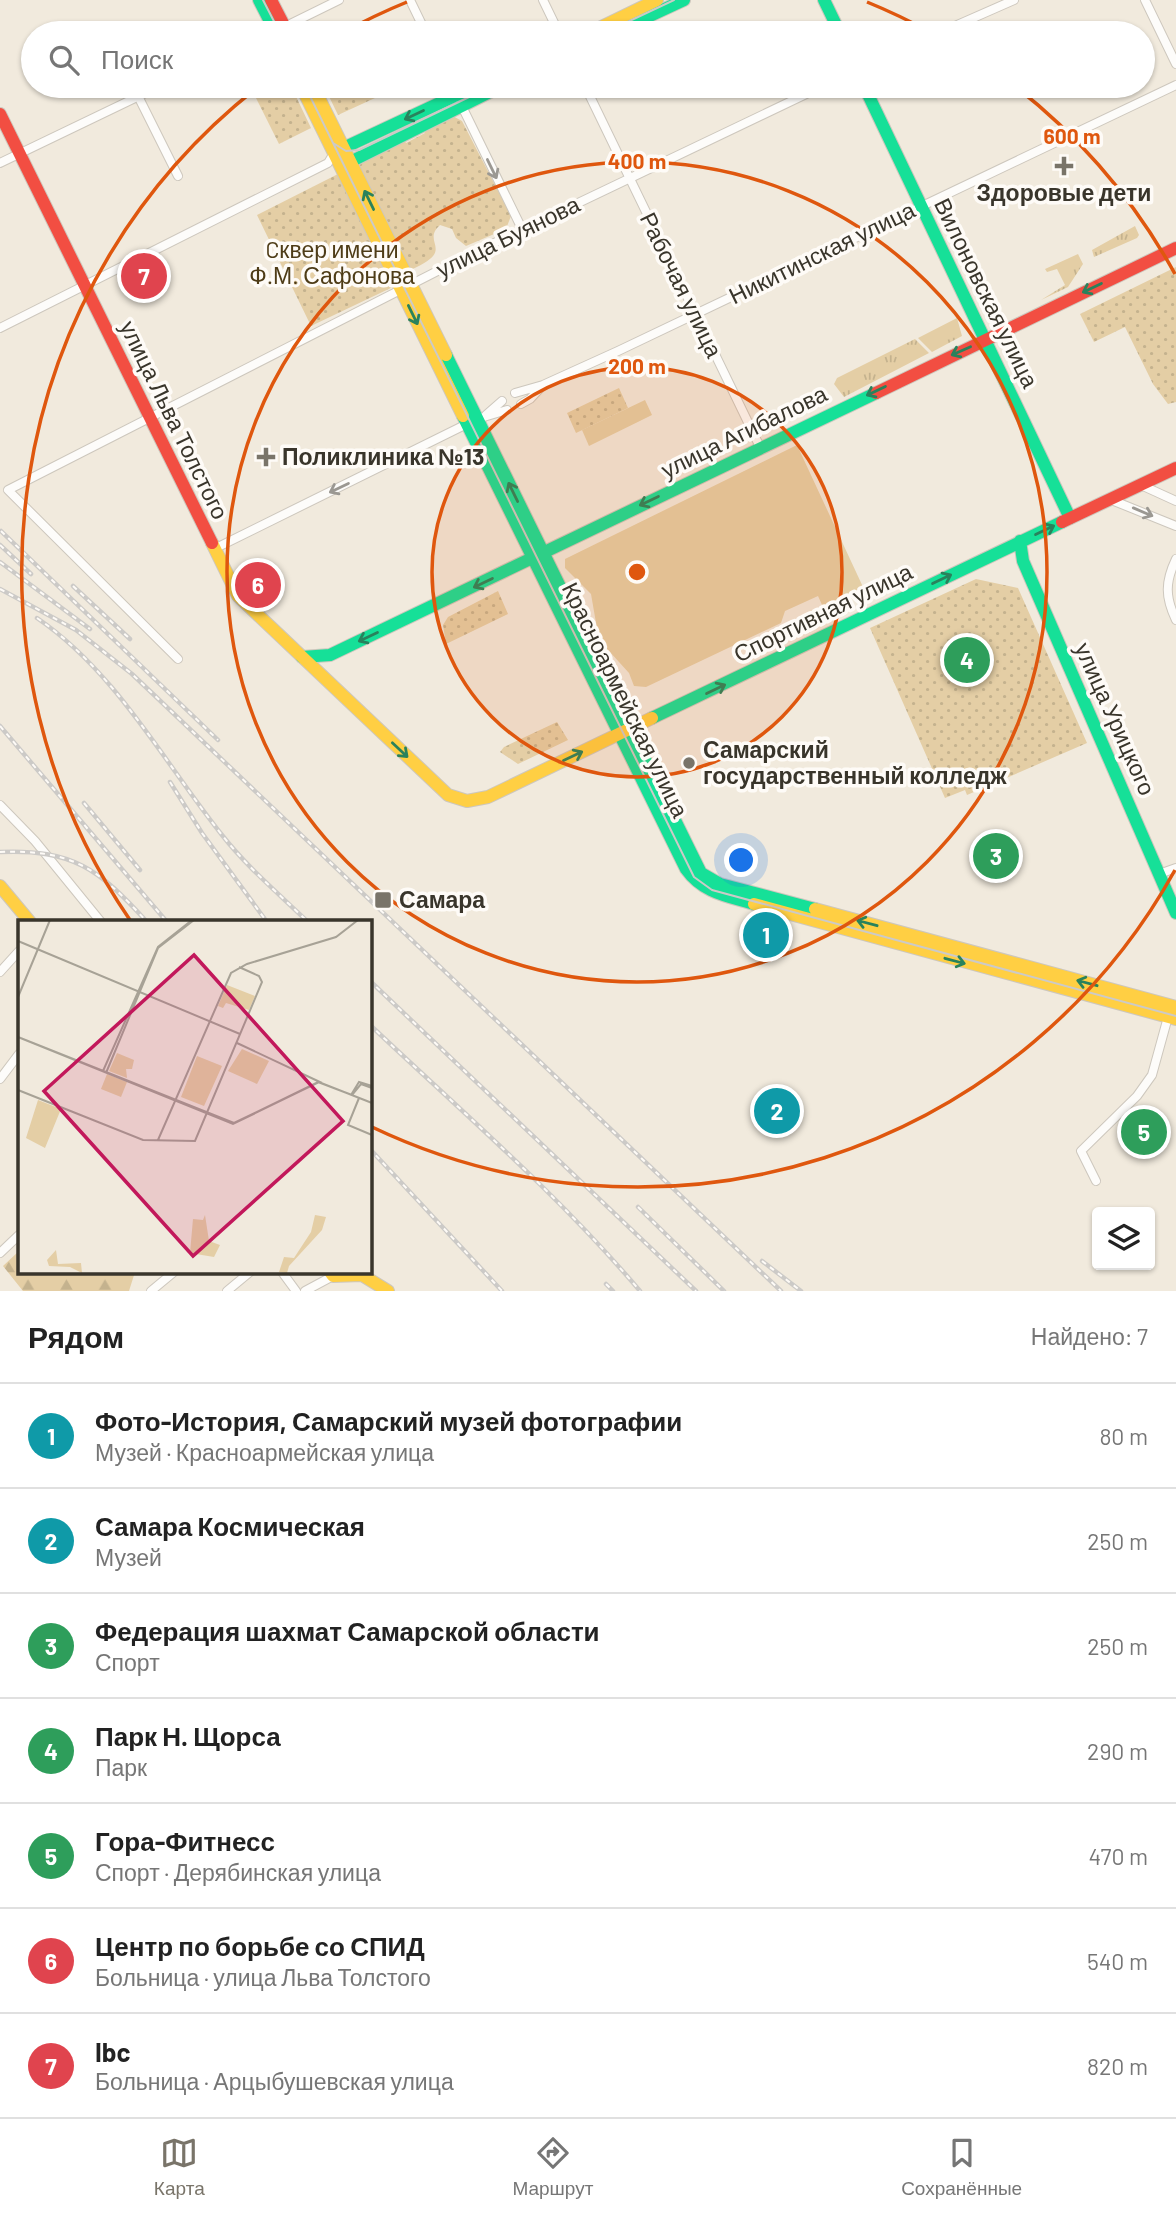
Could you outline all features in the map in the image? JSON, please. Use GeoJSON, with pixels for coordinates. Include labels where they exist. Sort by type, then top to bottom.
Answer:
{"type":"FeatureCollection","features":[{"type":"Feature","properties":{"kind":"main road"},"geometry":{"type":"LineString","coordinates":[[259,0],[272,21]]}},
{"type":"Feature","properties":{"kind":"main road"},"geometry":{"type":"LineString","coordinates":[[271,0],[276,21]]}},
{"type":"Feature","properties":{"kind":"main road"},"geometry":{"type":"LineString","coordinates":[[614,21],[657,0]]}},
{"type":"Feature","properties":{"kind":"main road"},"geometry":{"type":"LineString","coordinates":[[639,21],[684,0]]}},
{"type":"Feature","properties":{"kind":"main road"},"geometry":{"type":"LineString","coordinates":[[824,0],[834,21]]}},
{"type":"Feature","properties":{"kind":"main road","name":"Красноармейская улица"},"geometry":{"type":"LineString","coordinates":[[307,98],[476,420],[686,869],[702,887],[880,940],[1173,1014]]}},
{"type":"Feature","properties":{"kind":"main road","name":"Красноармейская улица"},"geometry":{"type":"LineString","coordinates":[[317,98],[339,158]]}},
{"type":"Feature","properties":{"kind":"main road"},"geometry":{"type":"LineString","coordinates":[[339,158],[450,98]]}},
{"type":"Feature","properties":{"kind":"main road","name":"Вилоновская улица"},"geometry":{"type":"LineString","coordinates":[[870,98],[1070,518]]}},
{"type":"Feature","properties":{"kind":"main road","name":"улица Льва Толстого"},"geometry":{"type":"LineString","coordinates":[[0,114],[214,549],[243,602],[451,797],[467,803],[488,795]]}},
{"type":"Feature","properties":{"kind":"main road","name":"улица Агибалова"},"geometry":{"type":"LineString","coordinates":[[302,657],[330,654],[1176,248]]}},
{"type":"Feature","properties":{"kind":"main road","name":"Спортивная улица"},"geometry":{"type":"LineString","coordinates":[[488,795],[1176,468]]}},
{"type":"Feature","properties":{"kind":"main road","name":"улица Урицкого"},"geometry":{"type":"LineString","coordinates":[[1020,541],[1023,561],[1176,913]]}},
{"type":"Feature","properties":{"kind":"main road"},"geometry":{"type":"LineString","coordinates":[[326,681],[322,664],[330,654]]}},
{"type":"Feature","properties":{"kind":"main road"},"geometry":{"type":"LineString","coordinates":[[0,886],[28,920]]}},
{"type":"Feature","properties":{"kind":"main road"},"geometry":{"type":"LineString","coordinates":[[364,1274],[388,1291]]}},
{"type":"Feature","properties":{"kind":"street"},"geometry":{"type":"LineString","coordinates":[[300,21],[339,0]]}},
{"type":"Feature","properties":{"kind":"street"},"geometry":{"type":"LineString","coordinates":[[410,0],[420,21]]}},
{"type":"Feature","properties":{"kind":"street"},"geometry":{"type":"LineString","coordinates":[[543,0],[553,21]]}},
{"type":"Feature","properties":{"kind":"street"},"geometry":{"type":"LineString","coordinates":[[966,21],[1014,0]]}},
{"type":"Feature","properties":{"kind":"street"},"geometry":{"type":"LineString","coordinates":[[1145,0],[1176,64]]}},
{"type":"Feature","properties":{"kind":"street","name":"Никитинская улица"},"geometry":{"type":"LineString","coordinates":[[1155,95],[1176,85]]}},
{"type":"Feature","properties":{"kind":"street"},"geometry":{"type":"LineString","coordinates":[[0,163],[134,98]]}},
{"type":"Feature","properties":{"kind":"street"},"geometry":{"type":"LineString","coordinates":[[139,98],[178,176]]}},
{"type":"Feature","properties":{"kind":"street"},"geometry":{"type":"LineString","coordinates":[[457,98],[522,229]]}},
{"type":"Feature","properties":{"kind":"street","name":"Рабочая улица"},"geometry":{"type":"LineString","coordinates":[[591,98],[760,447]]}},
{"type":"Feature","properties":{"kind":"street","name":"улица Буянова"},"geometry":{"type":"LineString","coordinates":[[178,659],[8,490],[405,286],[798,98]]}},
{"type":"Feature","properties":{"kind":"street","name":"Никитинская улица"},"geometry":{"type":"LineString","coordinates":[[516,393],[543,386],[1149,98]]}},
{"type":"Feature","properties":{"kind":"street"},"geometry":{"type":"LineString","coordinates":[[0,328],[339,158]]}},
{"type":"Feature","properties":{"kind":"street","name":"Никитинская улица"},"geometry":{"type":"LineString","coordinates":[[521,404],[543,386]]}},
{"type":"Feature","properties":{"kind":"street"},"geometry":{"type":"LineString","coordinates":[[476,420],[502,401]]}},
{"type":"Feature","properties":{"kind":"street"},"geometry":{"type":"LineString","coordinates":[[214,549],[476,420],[507,410]]}},
{"type":"Feature","properties":{"kind":"street"},"geometry":{"type":"LineString","coordinates":[[1140,485],[1176,501]]}},
{"type":"Feature","properties":{"kind":"street"},"geometry":{"type":"LineString","coordinates":[[1109,499],[1176,526]]}},
{"type":"Feature","properties":{"kind":"street"},"geometry":{"type":"LineString","coordinates":[[1176,559],[1168,577],[1167,599],[1176,620]]}},
{"type":"Feature","properties":{"kind":"street"},"geometry":{"type":"LineString","coordinates":[[0,805],[35,841],[99,920]]}},
{"type":"Feature","properties":{"kind":"street"},"geometry":{"type":"LineString","coordinates":[[1159,874],[1176,868]]}},
{"type":"Feature","properties":{"kind":"street"},"geometry":{"type":"LineString","coordinates":[[0,972],[18,952]]}},
{"type":"Feature","properties":{"kind":"street"},"geometry":{"type":"LineString","coordinates":[[1096,1181],[1081,1151],[1142,1090],[1152,1075],[1173,1014]]}},
{"type":"Feature","properties":{"kind":"street"},"geometry":{"type":"LineString","coordinates":[[0,1079],[18,1055]]}},
{"type":"Feature","properties":{"kind":"street"},"geometry":{"type":"LineString","coordinates":[[0,1253],[18,1236]]}},
{"type":"Feature","properties":{"kind":"street"},"geometry":{"type":"LineString","coordinates":[[151,1291],[172,1274]]}},
{"type":"Feature","properties":{"kind":"street"},"geometry":{"type":"LineString","coordinates":[[226,1291],[247,1274]]}},
{"type":"Feature","properties":{"kind":"street"},"geometry":{"type":"LineString","coordinates":[[283,1274],[296,1291]]}},
{"type":"Feature","properties":{"kind":"street"},"geometry":{"type":"LineString","coordinates":[[306,1291],[332,1274]]}},
{"type":"Feature","properties":{"kind":"green space"},"geometry":{"type":"Polygon","coordinates":[[[256,98],[297,98],[311,128],[279,144],[256,98]]]}},
{"type":"Feature","properties":{"kind":"green space"},"geometry":{"type":"Polygon","coordinates":[[[330,98],[375,98],[338,115],[330,98]]]}},
{"type":"Feature","properties":{"kind":"green space"},"geometry":{"type":"Polygon","coordinates":[[[449,114],[462,121],[511,216],[506,229],[466,246],[456,238],[452,229],[440,225],[435,231],[435,252],[432,257],[410,270],[358,167],[364,157],[403,138],[406,143],[425,133],[423,127],[449,114]]]}},
{"type":"Feature","properties":{"kind":"green space","name":"Cквер имени Ф.М. Сафонова"},"geometry":{"type":"Polygon","coordinates":[[[338,174],[395,286],[311,326],[257,215],[338,174]]]}},
{"type":"Feature","properties":{"kind":"green space"},"geometry":{"type":"Polygon","coordinates":[[[1135,226],[1139,235],[1137,238],[1094,257],[1092,250],[1135,226]]]}},
{"type":"Feature","properties":{"kind":"green space"},"geometry":{"type":"Polygon","coordinates":[[[1078,254],[1083,264],[1068,287],[1041,300],[1065,285],[1057,269],[1047,272],[1045,269],[1078,254]]]}},
{"type":"Feature","properties":{"kind":"green space"},"geometry":{"type":"Polygon","coordinates":[[[1176,267],[1176,402],[1168,404],[1153,384],[1125,327],[1094,342],[1080,314],[1176,267]]]}},
{"type":"Feature","properties":{"kind":"green space"},"geometry":{"type":"Polygon","coordinates":[[[957,318],[962,336],[932,352],[918,338],[957,318]]]}},
{"type":"Feature","properties":{"kind":"green space"},"geometry":{"type":"Polygon","coordinates":[[[915,339],[929,353],[844,397],[834,384],[837,378],[915,339]]]}},
{"type":"Feature","properties":{"kind":"green space"},"geometry":{"type":"Polygon","coordinates":[[[619,388],[628,408],[576,433],[567,413],[619,388]]]}},
{"type":"Feature","properties":{"kind":"green space"},"geometry":{"type":"Polygon","coordinates":[[[645,400],[652,415],[589,446],[582,430],[645,400]]]}},
{"type":"Feature","properties":{"kind":"green space"},"geometry":{"type":"Polygon","coordinates":[[[797,445],[863,587],[823,607],[818,596],[785,611],[781,623],[646,687],[634,686],[629,673],[599,640],[591,594],[565,568],[565,559],[797,445]]]}},
{"type":"Feature","properties":{"kind":"green space"},"geometry":{"type":"Polygon","coordinates":[[[976,579],[1018,588],[1087,743],[967,795],[965,790],[945,798],[870,628],[976,579]]]}},
{"type":"Feature","properties":{"kind":"green space"},"geometry":{"type":"Polygon","coordinates":[[[498,591],[508,614],[446,644],[443,625],[448,617],[498,591]]]}},
{"type":"Feature","properties":{"kind":"green space"},"geometry":{"type":"Polygon","coordinates":[[[557,722],[568,740],[518,764],[500,752],[504,747],[557,722]]]}},
{"type":"Feature","properties":{"kind":"green space"},"geometry":{"type":"Polygon","coordinates":[[[18,1252],[18,1274],[134,1274],[129,1291],[23,1291],[3,1266],[18,1252]]]}},
{"type":"Feature","properties":{"kind":"tram line"},"geometry":{"type":"LineString","coordinates":[[263,0],[274,21]]}},
{"type":"Feature","properties":{"kind":"tram line"},"geometry":{"type":"LineString","coordinates":[[629,21],[674,0]]}},
{"type":"Feature","properties":{"kind":"tram line"},"geometry":{"type":"LineString","coordinates":[[311,98],[694,877],[712,890],[1176,1016]]}},
{"type":"Feature","properties":{"kind":"tram line"},"geometry":{"type":"LineString","coordinates":[[333,143],[346,151],[359,150],[467,98]]}},
{"type":"Feature","properties":{"kind":"railway"},"geometry":{"type":"LineString","coordinates":[[1,531],[218,740]]}},
{"type":"Feature","properties":{"kind":"railway"},"geometry":{"type":"LineString","coordinates":[[0,545],[31,574]]}},
{"type":"Feature","properties":{"kind":"railway"},"geometry":{"type":"LineString","coordinates":[[0,562],[90,629]]}},
{"type":"Feature","properties":{"kind":"railway"},"geometry":{"type":"LineString","coordinates":[[73,586],[130,639]]}},
{"type":"Feature","properties":{"kind":"railway"},"geometry":{"type":"LineString","coordinates":[[0,589],[76,630],[132,674],[781,1291]]}},
{"type":"Feature","properties":{"kind":"railway"},"geometry":{"type":"LineString","coordinates":[[37,618],[91,664],[137,719],[232,847],[306,920]]}},
{"type":"Feature","properties":{"kind":"railway"},"geometry":{"type":"LineString","coordinates":[[0,726],[165,920]]}},
{"type":"Feature","properties":{"kind":"railway"},"geometry":{"type":"LineString","coordinates":[[170,782],[202,833],[266,920]]}},
{"type":"Feature","properties":{"kind":"railway"},"geometry":{"type":"LineString","coordinates":[[84,803],[140,870]]}},
{"type":"Feature","properties":{"kind":"railway"},"geometry":{"type":"LineString","coordinates":[[0,852],[47,854],[83,866],[114,888],[145,920]]}},
{"type":"Feature","properties":{"kind":"railway"},"geometry":{"type":"LineString","coordinates":[[371,982],[696,1291]]}},
{"type":"Feature","properties":{"kind":"railway"},"geometry":{"type":"LineString","coordinates":[[371,1026],[542,1187],[609,1255],[640,1291]]}},
{"type":"Feature","properties":{"kind":"railway"},"geometry":{"type":"LineString","coordinates":[[371,1150],[502,1291]]}},
{"type":"Feature","properties":{"kind":"railway"},"geometry":{"type":"LineString","coordinates":[[638,1207],[724,1291]]}},
{"type":"Feature","properties":{"kind":"railway"},"geometry":{"type":"LineString","coordinates":[[762,1261],[801,1291]]}},
{"type":"Feature","properties":{"kind":"railway"},"geometry":{"type":"LineString","coordinates":[[606,1284],[613,1291]]}},
{"type":"Feature","properties":{"kind":"traffic: fast"},"geometry":{"type":"LineString","coordinates":[[259,0],[270,21]]}},
{"type":"Feature","properties":{"kind":"traffic: fast"},"geometry":{"type":"LineString","coordinates":[[639,21],[684,0]]}},
{"type":"Feature","properties":{"kind":"traffic: fast"},"geometry":{"type":"LineString","coordinates":[[824,0],[834,21]]}},
{"type":"Feature","properties":{"kind":"traffic: fast"},"geometry":{"type":"LineString","coordinates":[[337,151],[450,98]]}},
{"type":"Feature","properties":{"kind":"traffic: fast"},"geometry":{"type":"LineString","coordinates":[[344,165],[478,98]]}},
{"type":"Feature","properties":{"kind":"traffic: fast"},"geometry":{"type":"LineString","coordinates":[[870,98],[1070,518]]}},
{"type":"Feature","properties":{"kind":"traffic: fast"},"geometry":{"type":"LineString","coordinates":[[446,355],[701,873],[720,884],[815,909]]}},
{"type":"Feature","properties":{"kind":"traffic: fast"},"geometry":{"type":"LineString","coordinates":[[302,657],[330,655],[876,393]]}},
{"type":"Feature","properties":{"kind":"traffic: fast"},"geometry":{"type":"LineString","coordinates":[[463,416],[686,869],[708,889],[754,904]]}},
{"type":"Feature","properties":{"kind":"traffic: fast"},"geometry":{"type":"LineString","coordinates":[[652,718],[1062,522]]}},
{"type":"Feature","properties":{"kind":"traffic: fast"},"geometry":{"type":"LineString","coordinates":[[1020,541],[1023,561],[1176,913]]}},
{"type":"Feature","properties":{"kind":"traffic: slow"},"geometry":{"type":"LineString","coordinates":[[614,21],[657,0]]}},
{"type":"Feature","properties":{"kind":"traffic: slow"},"geometry":{"type":"LineString","coordinates":[[307,98],[463,416]]}},
{"type":"Feature","properties":{"kind":"traffic: slow"},"geometry":{"type":"LineString","coordinates":[[319,98],[446,355]]}},
{"type":"Feature","properties":{"kind":"traffic: slow"},"geometry":{"type":"LineString","coordinates":[[212,543],[238,596],[448,795],[467,801],[488,797],[652,718]]}},
{"type":"Feature","properties":{"kind":"traffic: slow"},"geometry":{"type":"LineString","coordinates":[[0,886],[28,920]]}},
{"type":"Feature","properties":{"kind":"traffic: slow"},"geometry":{"type":"LineString","coordinates":[[754,904],[1176,1019]]}},
{"type":"Feature","properties":{"kind":"traffic: slow"},"geometry":{"type":"LineString","coordinates":[[815,909],[1176,1007]]}},
{"type":"Feature","properties":{"kind":"traffic: slow"},"geometry":{"type":"LineString","coordinates":[[332,1274],[362,1275],[388,1291]]}},
{"type":"Feature","properties":{"kind":"traffic: jam"},"geometry":{"type":"LineString","coordinates":[[271,0],[282,21]]}},
{"type":"Feature","properties":{"kind":"traffic: jam"},"geometry":{"type":"LineString","coordinates":[[0,114],[212,543]]}},
{"type":"Feature","properties":{"kind":"traffic: jam"},"geometry":{"type":"LineString","coordinates":[[876,393],[1176,248]]}},
{"type":"Feature","properties":{"kind":"traffic: jam"},"geometry":{"type":"LineString","coordinates":[[1062,522],[1176,468]]}},
{"type":"Feature","properties":{"kind":"place","name":"Здоровые дети"},"geometry":{"type":"Point","coordinates":[1064,166]}},
{"type":"Feature","properties":{"kind":"place","name":"Ibc"},"geometry":{"type":"Point","coordinates":[144,276]}},
{"type":"Feature","properties":{"kind":"place","name":"Поликлиника №13"},"geometry":{"type":"Point","coordinates":[266,457]}},
{"type":"Feature","properties":{"kind":"place","name":"Центр по борьбе со СПИД"},"geometry":{"type":"Point","coordinates":[258,585]}},
{"type":"Feature","properties":{"kind":"place","name":"Парк Н. Щорса"},"geometry":{"type":"Point","coordinates":[967,660]}},
{"type":"Feature","properties":{"kind":"place","name":"Самарский государственный колледж"},"geometry":{"type":"Point","coordinates":[689,763]}},
{"type":"Feature","properties":{"kind":"place","name":"Федерация шахмат Самарской области"},"geometry":{"type":"Point","coordinates":[996,856]}},
{"type":"Feature","properties":{"kind":"place","name":"Самара"},"geometry":{"type":"Point","coordinates":[383,900]}},
{"type":"Feature","properties":{"kind":"place","name":"Фото-История, Самарский музей фотографии"},"geometry":{"type":"Point","coordinates":[766,935]}},
{"type":"Feature","properties":{"kind":"place","name":"Самара Космическая"},"geometry":{"type":"Point","coordinates":[777,1111]}},
{"type":"Feature","properties":{"kind":"place","name":"Гора-Фитнесс"},"geometry":{"type":"Point","coordinates":[1144,1132]}}]}
